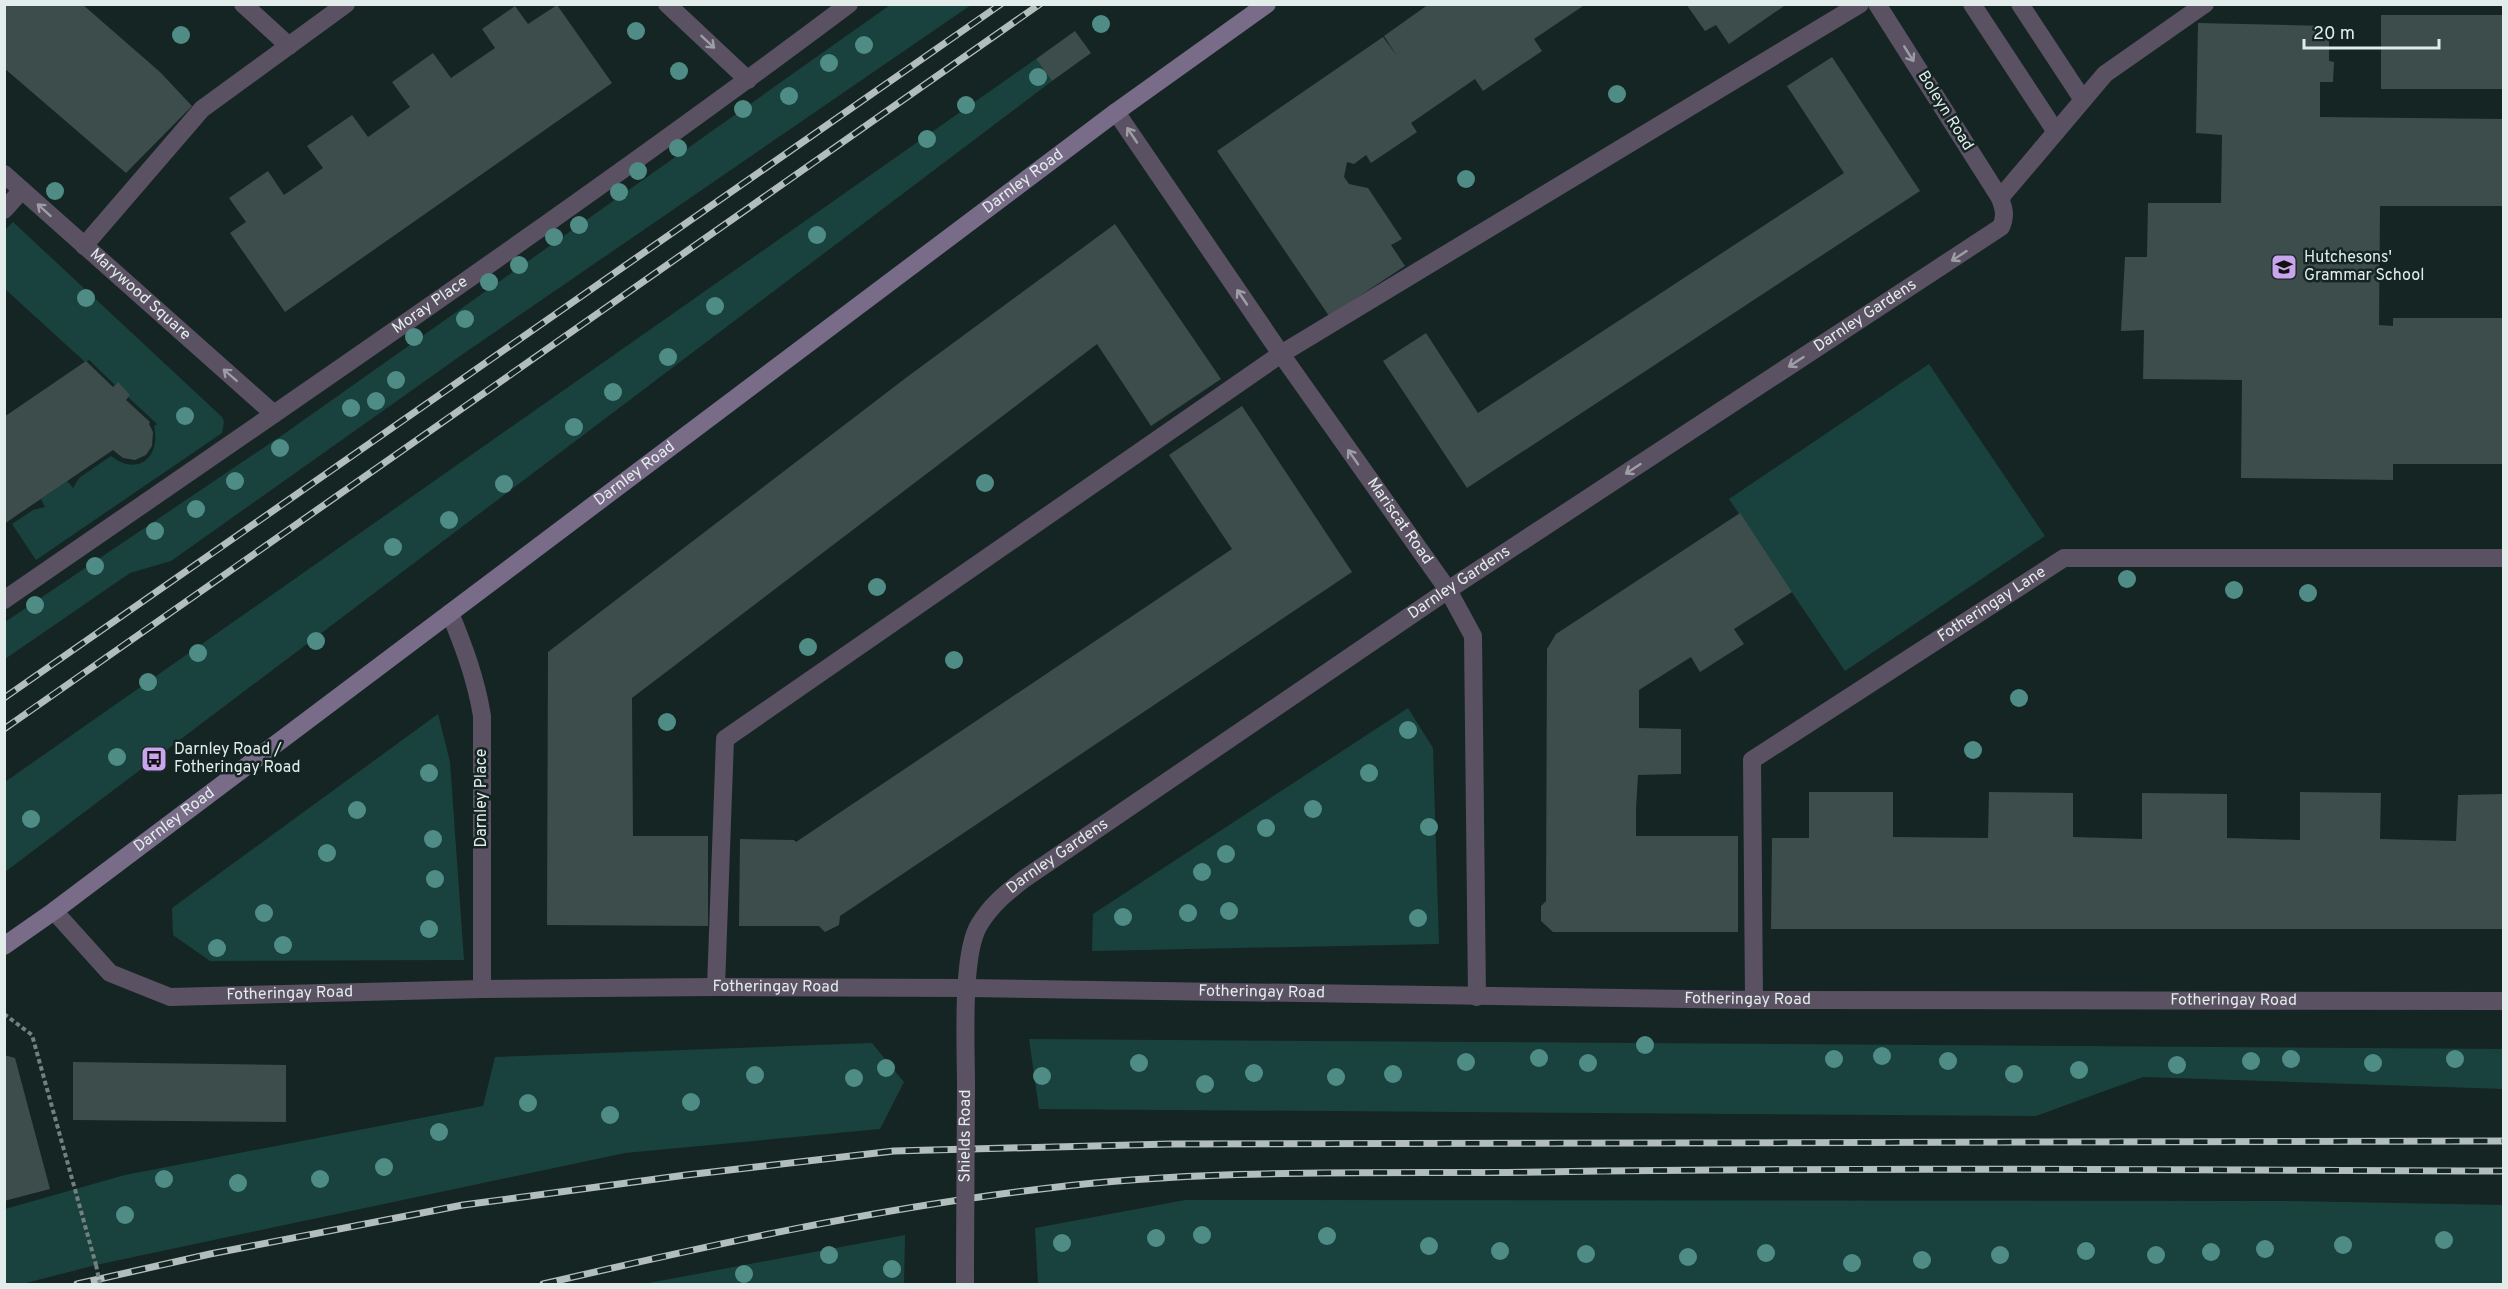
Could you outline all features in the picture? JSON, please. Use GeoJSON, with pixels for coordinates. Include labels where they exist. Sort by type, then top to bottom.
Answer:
{"type":"FeatureCollection","features":[{"type":"Feature","properties":{"kind":"main road","name":"Darnley Road"},"geometry":{"type":"LineString","coordinates":[[4,946],[54,912],[1116,112],[1267,4]]}},
{"type":"Feature","properties":{"kind":"street"},"geometry":{"type":"LineString","coordinates":[[243,4],[289,46]]}},
{"type":"Feature","properties":{"kind":"street"},"geometry":{"type":"LineString","coordinates":[[84,246],[202,109],[346,4]]}},
{"type":"Feature","properties":{"kind":"street"},"geometry":{"type":"LineString","coordinates":[[667,4],[748,80]]}},
{"type":"Feature","properties":{"kind":"street","name":"Moray Place"},"geometry":{"type":"LineString","coordinates":[[4,600],[274,414],[748,80],[849,4]]}},
{"type":"Feature","properties":{"kind":"street"},"geometry":{"type":"LineString","coordinates":[[716,987],[725,739],[1281,354],[1860,4]]}},
{"type":"Feature","properties":{"kind":"street","name":"Boleyn Road"},"geometry":{"type":"LineString","coordinates":[[1878,4],[2000,198],[2005,210],[2004,220]]}},
{"type":"Feature","properties":{"kind":"street"},"geometry":{"type":"LineString","coordinates":[[1972,4],[2056,132]]}},
{"type":"Feature","properties":{"kind":"street"},"geometry":{"type":"LineString","coordinates":[[2020,4],[2083,100]]}},
{"type":"Feature","properties":{"kind":"street"},"geometry":{"type":"LineString","coordinates":[[2000,198],[2106,74],[2205,4]]}},
{"type":"Feature","properties":{"kind":"street","name":"Mariscat Road"},"geometry":{"type":"LineString","coordinates":[[1116,112],[1281,354],[1448,590],[1473,636],[1477,997]]}},
{"type":"Feature","properties":{"kind":"street","name":"Marywood Square"},"geometry":{"type":"LineString","coordinates":[[4,174],[274,414]]}},
{"type":"Feature","properties":{"kind":"street"},"geometry":{"type":"LineString","coordinates":[[4,210],[22,190]]}},
{"type":"Feature","properties":{"kind":"street","name":"Darnley Gardens"},"geometry":{"type":"LineString","coordinates":[[967,988],[971,954],[978,927],[996,901],[1024,879],[1448,590],[1985,238],[2001,227],[2004,220]]}},
{"type":"Feature","properties":{"kind":"street","name":"Fotheringay Lane"},"geometry":{"type":"LineString","coordinates":[[1754,1000],[1752,760],[2064,558],[2504,558]]}},
{"type":"Feature","properties":{"kind":"street","name":"Darnley Place"},"geometry":{"type":"LineString","coordinates":[[450,613],[469,658],[482,716],[482,989]]}},
{"type":"Feature","properties":{"kind":"street","name":"Fotheringay Road"},"geometry":{"type":"LineString","coordinates":[[54,912],[110,973],[170,997],[482,989],[716,987],[967,988],[1754,1000],[2504,1001]]}},
{"type":"Feature","properties":{"kind":"street","name":"Shields Road"},"geometry":{"type":"LineString","coordinates":[[965,1284],[967,988]]}},
{"type":"Feature","properties":{"kind":"path"},"geometry":{"type":"LineString","coordinates":[[4,1014],[32,1035],[100,1284]]}},
{"type":"Feature","properties":{"kind":"shaded area"},"geometry":{"type":"Polygon","coordinates":[[[890,5],[971,5],[463,354],[171,561],[130,573],[5,659],[5,622],[284,434],[890,5]]]}},
{"type":"Feature","properties":{"kind":"shaded area"},"geometry":{"type":"Polygon","coordinates":[[[1036,59],[1052,81],[5,872],[5,782],[1036,59]]]}},
{"type":"Feature","properties":{"kind":"shaded area"},"geometry":{"type":"Polygon","coordinates":[[[13,222],[222,417],[224,422],[222,433],[36,560],[12,524],[33,510],[45,507],[41,499],[67,481],[73,488],[79,478],[111,456],[130,465],[145,460],[151,455],[154,447],[154,426],[157,424],[128,397],[130,395],[118,383],[115,385],[89,360],[85,362],[5,289],[4,231],[13,222]]]}},
{"type":"Feature","properties":{"kind":"shaded area"},"geometry":{"type":"Polygon","coordinates":[[[1929,364],[2045,536],[1845,671],[1729,499],[1929,364]]]}},
{"type":"Feature","properties":{"kind":"shaded area"},"geometry":{"type":"Polygon","coordinates":[[[1408,708],[1433,748],[1439,944],[1092,951],[1093,914],[1408,708]]]}},
{"type":"Feature","properties":{"kind":"shaded area"},"geometry":{"type":"Polygon","coordinates":[[[438,714],[450,762],[464,960],[210,961],[173,935],[172,908],[438,714]]]}},
{"type":"Feature","properties":{"kind":"shaded area"},"geometry":{"type":"Polygon","coordinates":[[[1029,1039],[2503,1049],[2504,1089],[2143,1077],[2036,1116],[1039,1109],[1029,1039]]]}},
{"type":"Feature","properties":{"kind":"shaded area"},"geometry":{"type":"Polygon","coordinates":[[[872,1043],[904,1082],[880,1129],[625,1153],[96,1265],[22,1284],[5,1284],[5,1209],[125,1175],[483,1106],[495,1057],[872,1043]]]}},
{"type":"Feature","properties":{"kind":"shaded area"},"geometry":{"type":"Polygon","coordinates":[[[1185,1200],[2289,1201],[2503,1205],[2503,1284],[1038,1284],[1035,1228],[1185,1200]]]}},
{"type":"Feature","properties":{"kind":"shaded area"},"geometry":{"type":"Polygon","coordinates":[[[905,1235],[904,1284],[643,1284],[905,1235]]]}},
{"type":"Feature","properties":{"kind":"building"},"geometry":{"type":"Polygon","coordinates":[[[4,4],[82,4],[160,72],[192,106],[126,173],[4,68],[4,4]]]}},
{"type":"Feature","properties":{"kind":"building"},"geometry":{"type":"Polygon","coordinates":[[[1429,4],[1586,4],[1534,39],[1542,51],[1483,91],[1475,79],[1411,123],[1417,132],[1371,163],[1366,155],[1354,164],[1347,162],[1344,177],[1349,184],[1368,188],[1402,239],[1391,245],[1405,266],[1329,316],[1217,151],[1383,37],[1397,56],[1384,36],[1429,4]]]}},
{"type":"Feature","properties":{"kind":"building"},"geometry":{"type":"Polygon","coordinates":[[[1686,4],[1787,4],[1729,44],[1716,25],[1705,31],[1686,4]]]}},
{"type":"Feature","properties":{"kind":"building"},"geometry":{"type":"Polygon","coordinates":[[[557,5],[612,83],[285,312],[230,233],[246,222],[229,198],[268,171],[284,195],[323,168],[307,146],[352,115],[368,137],[410,107],[392,82],[433,53],[451,78],[495,48],[482,29],[515,6],[528,24],[557,5]]]}},
{"type":"Feature","properties":{"kind":"building"},"geometry":{"type":"Polygon","coordinates":[[[2381,15],[2504,15],[2504,89],[2381,89],[2381,15]]]}},
{"type":"Feature","properties":{"kind":"building"},"geometry":{"type":"Polygon","coordinates":[[[2198,23],[2329,26],[2329,61],[2334,62],[2333,82],[2320,82],[2320,117],[2504,119],[2504,206],[2380,206],[2379,325],[2393,326],[2393,318],[2504,318],[2504,464],[2393,464],[2393,480],[2241,478],[2242,380],[2143,379],[2144,330],[2121,331],[2125,257],[2147,257],[2148,203],[2221,203],[2222,135],[2196,133],[2198,23]]]}},
{"type":"Feature","properties":{"kind":"building"},"geometry":{"type":"Polygon","coordinates":[[[1075,31],[1091,53],[1052,81],[1036,59],[1075,31]]]}},
{"type":"Feature","properties":{"kind":"building"},"geometry":{"type":"Polygon","coordinates":[[[1832,57],[1920,191],[1467,488],[1383,361],[1426,333],[1478,413],[1844,173],[1787,86],[1832,57]]]}},
{"type":"Feature","properties":{"kind":"building"},"geometry":{"type":"Polygon","coordinates":[[[1115,224],[1221,379],[1151,426],[1097,344],[632,698],[633,836],[708,836],[708,926],[547,925],[548,652],[907,377],[1115,224]]]}},
{"type":"Feature","properties":{"kind":"building"},"geometry":{"type":"Polygon","coordinates":[[[86,361],[113,387],[118,382],[130,395],[126,400],[150,422],[153,432],[152,446],[146,455],[135,460],[123,458],[113,450],[4,524],[4,417],[86,361]]]}},
{"type":"Feature","properties":{"kind":"building"},"geometry":{"type":"Polygon","coordinates":[[[1242,406],[1352,572],[840,916],[839,925],[825,932],[819,926],[739,926],[740,839],[794,840],[796,842],[1232,549],[1169,455],[1242,406]]]}},
{"type":"Feature","properties":{"kind":"building"},"geometry":{"type":"Polygon","coordinates":[[[1740,513],[1792,592],[1734,629],[1744,644],[1700,672],[1691,657],[1639,690],[1639,728],[1681,729],[1681,774],[1638,775],[1636,809],[1636,836],[1738,836],[1738,932],[1553,932],[1541,921],[1541,906],[1546,901],[1547,649],[1556,634],[1740,513]]]}},
{"type":"Feature","properties":{"kind":"building"},"geometry":{"type":"Polygon","coordinates":[[[1809,792],[1893,792],[1893,837],[1988,838],[1989,792],[2073,793],[2073,837],[2142,839],[2142,793],[2227,794],[2227,838],[2300,840],[2300,792],[2381,793],[2380,839],[2456,841],[2458,795],[2504,794],[2504,929],[1771,929],[1772,838],[1809,838],[1809,792]]]}},
{"type":"Feature","properties":{"kind":"building"},"geometry":{"type":"Polygon","coordinates":[[[4,1055],[15,1058],[50,1189],[4,1201],[4,1055]]]}},
{"type":"Feature","properties":{"kind":"building"},"geometry":{"type":"Polygon","coordinates":[[[73,1062],[286,1065],[286,1122],[73,1120],[73,1062]]]}},
{"type":"Feature","properties":{"kind":"railway"},"geometry":{"type":"LineString","coordinates":[[4,698],[1001,4]]}},
{"type":"Feature","properties":{"kind":"railway"},"geometry":{"type":"LineString","coordinates":[[4,729],[1040,4]]}},
{"type":"Feature","properties":{"kind":"railway"},"geometry":{"type":"LineString","coordinates":[[77,1284],[210,1254],[463,1205],[686,1175],[894,1151],[1170,1144],[2504,1141]]}},
{"type":"Feature","properties":{"kind":"railway"},"geometry":{"type":"LineString","coordinates":[[543,1284],[668,1255],[921,1206],[1049,1188],[1172,1177],[1296,1173],[1783,1170],[2504,1171]]}},
{"type":"Feature","properties":{"kind":"place","name":"Hutchesons' Grammar School"},"geometry":{"type":"Point","coordinates":[2284,267]}},
{"type":"Feature","properties":{"kind":"place","name":"Darnley Road / Fotheringay Road"},"geometry":{"type":"Point","coordinates":[154,759]}}]}
